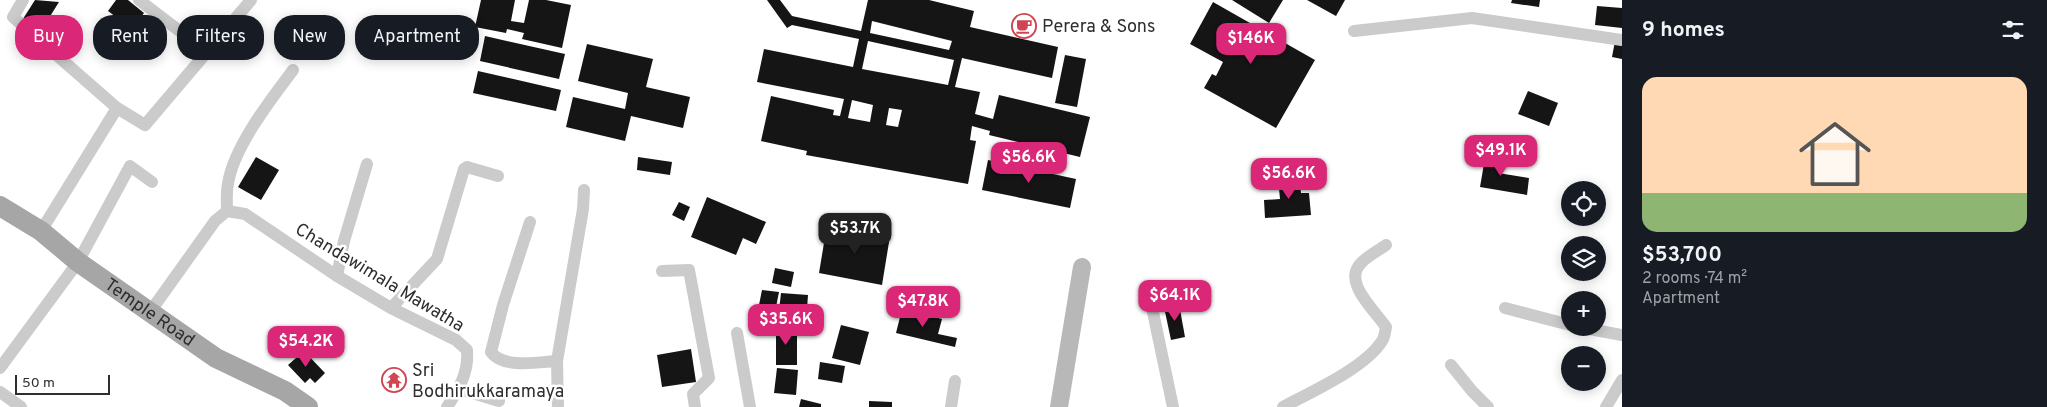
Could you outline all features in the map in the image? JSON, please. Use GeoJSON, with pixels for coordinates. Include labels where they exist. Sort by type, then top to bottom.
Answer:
{"type":"FeatureCollection","features":[{"type":"Feature","properties":{"kind":"main road","name":"Temple Road"},"geometry":{"type":"LineString","coordinates":[[0,206],[41,231],[78,262],[216,358],[284,391],[308,407]]}},
{"type":"Feature","properties":{"kind":"street"},"geometry":{"type":"LineString","coordinates":[[23,0],[13,17],[118,108],[145,125],[199,60]]}},
{"type":"Feature","properties":{"kind":"street"},"geometry":{"type":"LineString","coordinates":[[139,0],[177,29]]}},
{"type":"Feature","properties":{"kind":"street"},"geometry":{"type":"LineString","coordinates":[[238,15],[251,0]]}},
{"type":"Feature","properties":{"kind":"street"},"geometry":{"type":"LineString","coordinates":[[1354,31],[1472,18],[1622,40]]}},
{"type":"Feature","properties":{"kind":"street"},"geometry":{"type":"LineString","coordinates":[[150,312],[215,221],[227,211],[228,183],[239,153],[256,120],[292,70]]}},
{"type":"Feature","properties":{"kind":"street"},"geometry":{"type":"LineString","coordinates":[[41,231],[118,108]]}},
{"type":"Feature","properties":{"kind":"street"},"geometry":{"type":"LineString","coordinates":[[336,276],[344,241],[367,164]]}},
{"type":"Feature","properties":{"kind":"street"},"geometry":{"type":"LineString","coordinates":[[0,368],[78,262],[130,166],[152,182]]}},
{"type":"Feature","properties":{"kind":"street"},"geometry":{"type":"LineString","coordinates":[[391,308],[437,259],[464,169],[467,167],[498,176]]}},
{"type":"Feature","properties":{"kind":"street"},"geometry":{"type":"LineString","coordinates":[[558,407],[558,361],[583,209],[584,190]]}},
{"type":"Feature","properties":{"kind":"street","name":"Chandawimala Mawatha"},"geometry":{"type":"LineString","coordinates":[[227,211],[245,214],[336,276],[391,308],[456,340],[467,350],[468,365],[459,389],[447,407]]}},
{"type":"Feature","properties":{"kind":"street"},"geometry":{"type":"LineString","coordinates":[[530,222],[503,305],[491,352],[495,357],[514,363],[558,361]]}},
{"type":"Feature","properties":{"kind":"street"},"geometry":{"type":"LineString","coordinates":[[1283,407],[1344,374],[1374,352],[1383,340],[1386,327],[1357,287],[1354,276],[1359,265],[1386,245]]}},
{"type":"Feature","properties":{"kind":"street"},"geometry":{"type":"LineString","coordinates":[[1059,407],[1082,267]]}},
{"type":"Feature","properties":{"kind":"street"},"geometry":{"type":"LineString","coordinates":[[662,271],[689,270],[709,378],[693,394],[694,407]]}},
{"type":"Feature","properties":{"kind":"street"},"geometry":{"type":"LineString","coordinates":[[1150,298],[1173,407]]}},
{"type":"Feature","properties":{"kind":"street"},"geometry":{"type":"LineString","coordinates":[[1505,308],[1561,323]]}},
{"type":"Feature","properties":{"kind":"street"},"geometry":{"type":"LineString","coordinates":[[1606,332],[1622,335]]}},
{"type":"Feature","properties":{"kind":"street"},"geometry":{"type":"LineString","coordinates":[[737,333],[750,407]]}},
{"type":"Feature","properties":{"kind":"street"},"geometry":{"type":"LineString","coordinates":[[1451,365],[1472,392],[1488,407]]}},
{"type":"Feature","properties":{"kind":"street"},"geometry":{"type":"LineString","coordinates":[[1606,407],[1622,380]]}},
{"type":"Feature","properties":{"kind":"street"},"geometry":{"type":"LineString","coordinates":[[951,407],[955,381]]}},
{"type":"Feature","properties":{"kind":"street"},"geometry":{"type":"LineString","coordinates":[[459,389],[499,401]]}},
{"type":"Feature","properties":{"kind":"street"},"geometry":{"type":"LineString","coordinates":[[0,392],[21,407]]}},
{"type":"Feature","properties":{"kind":"building"},"geometry":{"type":"Polygon","coordinates":[[[35,0],[59,2],[51,15],[25,15],[35,0]]]}},
{"type":"Feature","properties":{"kind":"building"},"geometry":{"type":"Polygon","coordinates":[[[116,0],[128,0],[144,13],[142,15],[113,15],[108,11],[116,0]]]}},
{"type":"Feature","properties":{"kind":"building"},"geometry":{"type":"Polygon","coordinates":[[[481,0],[515,0],[511,21],[524,23],[529,0],[546,0],[571,5],[562,48],[522,39],[524,33],[507,29],[506,33],[479,28],[478,15],[481,0]]]}},
{"type":"Feature","properties":{"kind":"building"},"geometry":{"type":"Polygon","coordinates":[[[767,0],[780,0],[792,16],[861,31],[868,0],[929,0],[974,11],[970,27],[1058,47],[1052,78],[962,58],[955,87],[980,92],[975,114],[993,119],[999,95],[1090,117],[1080,157],[989,135],[990,131],[972,126],[970,140],[976,141],[968,184],[806,155],[807,151],[761,141],[771,96],[834,110],[833,115],[840,116],[844,99],[757,82],[764,49],[853,67],[859,39],[792,25],[787,28],[767,0]],[[872,21],[870,33],[949,50],[952,41],[872,21]],[[868,41],[862,69],[948,85],[954,60],[868,41]],[[852,100],[848,118],[870,122],[873,105],[852,100]],[[889,108],[886,125],[898,127],[902,110],[889,108]]]}},
{"type":"Feature","properties":{"kind":"building"},"geometry":{"type":"Polygon","coordinates":[[[1232,0],[1283,0],[1269,23],[1232,0]]]}},
{"type":"Feature","properties":{"kind":"building"},"geometry":{"type":"Polygon","coordinates":[[[1307,0],[1345,0],[1336,16],[1307,0]]]}},
{"type":"Feature","properties":{"kind":"building"},"geometry":{"type":"Polygon","coordinates":[[[1512,0],[1540,0],[1539,7],[1511,3],[1512,0]]]}},
{"type":"Feature","properties":{"kind":"building"},"geometry":{"type":"Polygon","coordinates":[[[1213,2],[1315,60],[1276,128],[1204,88],[1212,74],[1216,76],[1223,62],[1190,44],[1213,2]]]}},
{"type":"Feature","properties":{"kind":"building"},"geometry":{"type":"Polygon","coordinates":[[[1597,6],[1622,8],[1622,28],[1595,25],[1597,6]]]}},
{"type":"Feature","properties":{"kind":"building"},"geometry":{"type":"Polygon","coordinates":[[[485,36],[565,54],[559,79],[480,61],[485,36]]]}},
{"type":"Feature","properties":{"kind":"building"},"geometry":{"type":"Polygon","coordinates":[[[1615,41],[1622,43],[1622,59],[1612,57],[1615,41]]]}},
{"type":"Feature","properties":{"kind":"building"},"geometry":{"type":"Polygon","coordinates":[[[587,44],[653,59],[646,87],[690,97],[683,128],[631,116],[625,141],[566,127],[573,97],[625,109],[628,93],[578,81],[587,44]]]}},
{"type":"Feature","properties":{"kind":"building"},"geometry":{"type":"Polygon","coordinates":[[[1065,55],[1086,59],[1077,107],[1055,103],[1065,55]]]}},
{"type":"Feature","properties":{"kind":"building"},"geometry":{"type":"Polygon","coordinates":[[[478,71],[561,90],[556,111],[473,93],[478,71]]]}},
{"type":"Feature","properties":{"kind":"building"},"geometry":{"type":"Polygon","coordinates":[[[1528,91],[1558,103],[1549,126],[1518,114],[1528,91]]]}},
{"type":"Feature","properties":{"kind":"building"},"geometry":{"type":"Polygon","coordinates":[[[1486,152],[1501,155],[1498,173],[1529,178],[1527,195],[1480,187],[1486,152]]]}},
{"type":"Feature","properties":{"kind":"building"},"geometry":{"type":"Polygon","coordinates":[[[256,157],[279,170],[261,200],[238,187],[256,157]]]}},
{"type":"Feature","properties":{"kind":"building"},"geometry":{"type":"Polygon","coordinates":[[[638,157],[672,162],[670,175],[637,170],[638,157]]]}},
{"type":"Feature","properties":{"kind":"building"},"geometry":{"type":"Polygon","coordinates":[[[988,160],[1076,179],[1070,208],[982,190],[988,160]]]}},
{"type":"Feature","properties":{"kind":"building"},"geometry":{"type":"Polygon","coordinates":[[[1299,176],[1301,193],[1309,193],[1311,215],[1265,218],[1264,200],[1280,199],[1278,178],[1299,176]]]}},
{"type":"Feature","properties":{"kind":"building"},"geometry":{"type":"Polygon","coordinates":[[[707,197],[766,222],[756,244],[743,238],[736,255],[691,237],[707,197]]]}},
{"type":"Feature","properties":{"kind":"building"},"geometry":{"type":"Polygon","coordinates":[[[679,202],[690,207],[684,221],[672,215],[679,202]]]}},
{"type":"Feature","properties":{"kind":"building"},"geometry":{"type":"Polygon","coordinates":[[[827,225],[890,236],[882,285],[819,273],[827,225]]]}},
{"type":"Feature","properties":{"kind":"building"},"geometry":{"type":"Polygon","coordinates":[[[775,268],[794,272],[791,287],[772,283],[775,268]]]}},
{"type":"Feature","properties":{"kind":"building"},"geometry":{"type":"Polygon","coordinates":[[[762,290],[779,292],[776,307],[759,305],[762,290]]]}},
{"type":"Feature","properties":{"kind":"building"},"geometry":{"type":"Polygon","coordinates":[[[781,293],[808,295],[806,323],[778,320],[781,293]]]}},
{"type":"Feature","properties":{"kind":"building"},"geometry":{"type":"Polygon","coordinates":[[[1179,304],[1185,337],[1171,340],[1164,307],[1179,304]]]}},
{"type":"Feature","properties":{"kind":"building"},"geometry":{"type":"Polygon","coordinates":[[[902,309],[942,319],[938,334],[957,338],[955,347],[896,333],[902,309]]]}},
{"type":"Feature","properties":{"kind":"building"},"geometry":{"type":"Polygon","coordinates":[[[841,325],[869,332],[860,365],[832,358],[841,325]]]}},
{"type":"Feature","properties":{"kind":"building"},"geometry":{"type":"Polygon","coordinates":[[[776,326],[797,326],[797,365],[776,365],[776,326]]]}},
{"type":"Feature","properties":{"kind":"building"},"geometry":{"type":"Polygon","coordinates":[[[691,349],[696,382],[662,387],[657,355],[691,349]]]}},
{"type":"Feature","properties":{"kind":"building"},"geometry":{"type":"Polygon","coordinates":[[[304,351],[325,373],[315,383],[310,378],[305,383],[288,365],[304,351]]]}},
{"type":"Feature","properties":{"kind":"building"},"geometry":{"type":"Polygon","coordinates":[[[820,362],[845,366],[842,383],[818,379],[820,362]]]}},
{"type":"Feature","properties":{"kind":"building"},"geometry":{"type":"Polygon","coordinates":[[[777,368],[798,370],[796,395],[774,393],[777,368]]]}},
{"type":"Feature","properties":{"kind":"building"},"geometry":{"type":"Polygon","coordinates":[[[801,399],[821,404],[821,407],[799,407],[801,399]]]}},
{"type":"Feature","properties":{"kind":"building"},"geometry":{"type":"Polygon","coordinates":[[[869,401],[892,402],[892,407],[869,407],[869,401]]]}},
{"type":"Feature","properties":{"kind":"place","name":"Perera & Sons"},"geometry":{"type":"Point","coordinates":[1024,26]}},
{"type":"Feature","properties":{"kind":"place","name":"Sri Bodhirukkaramaya"},"geometry":{"type":"Point","coordinates":[394,380]}}]}
